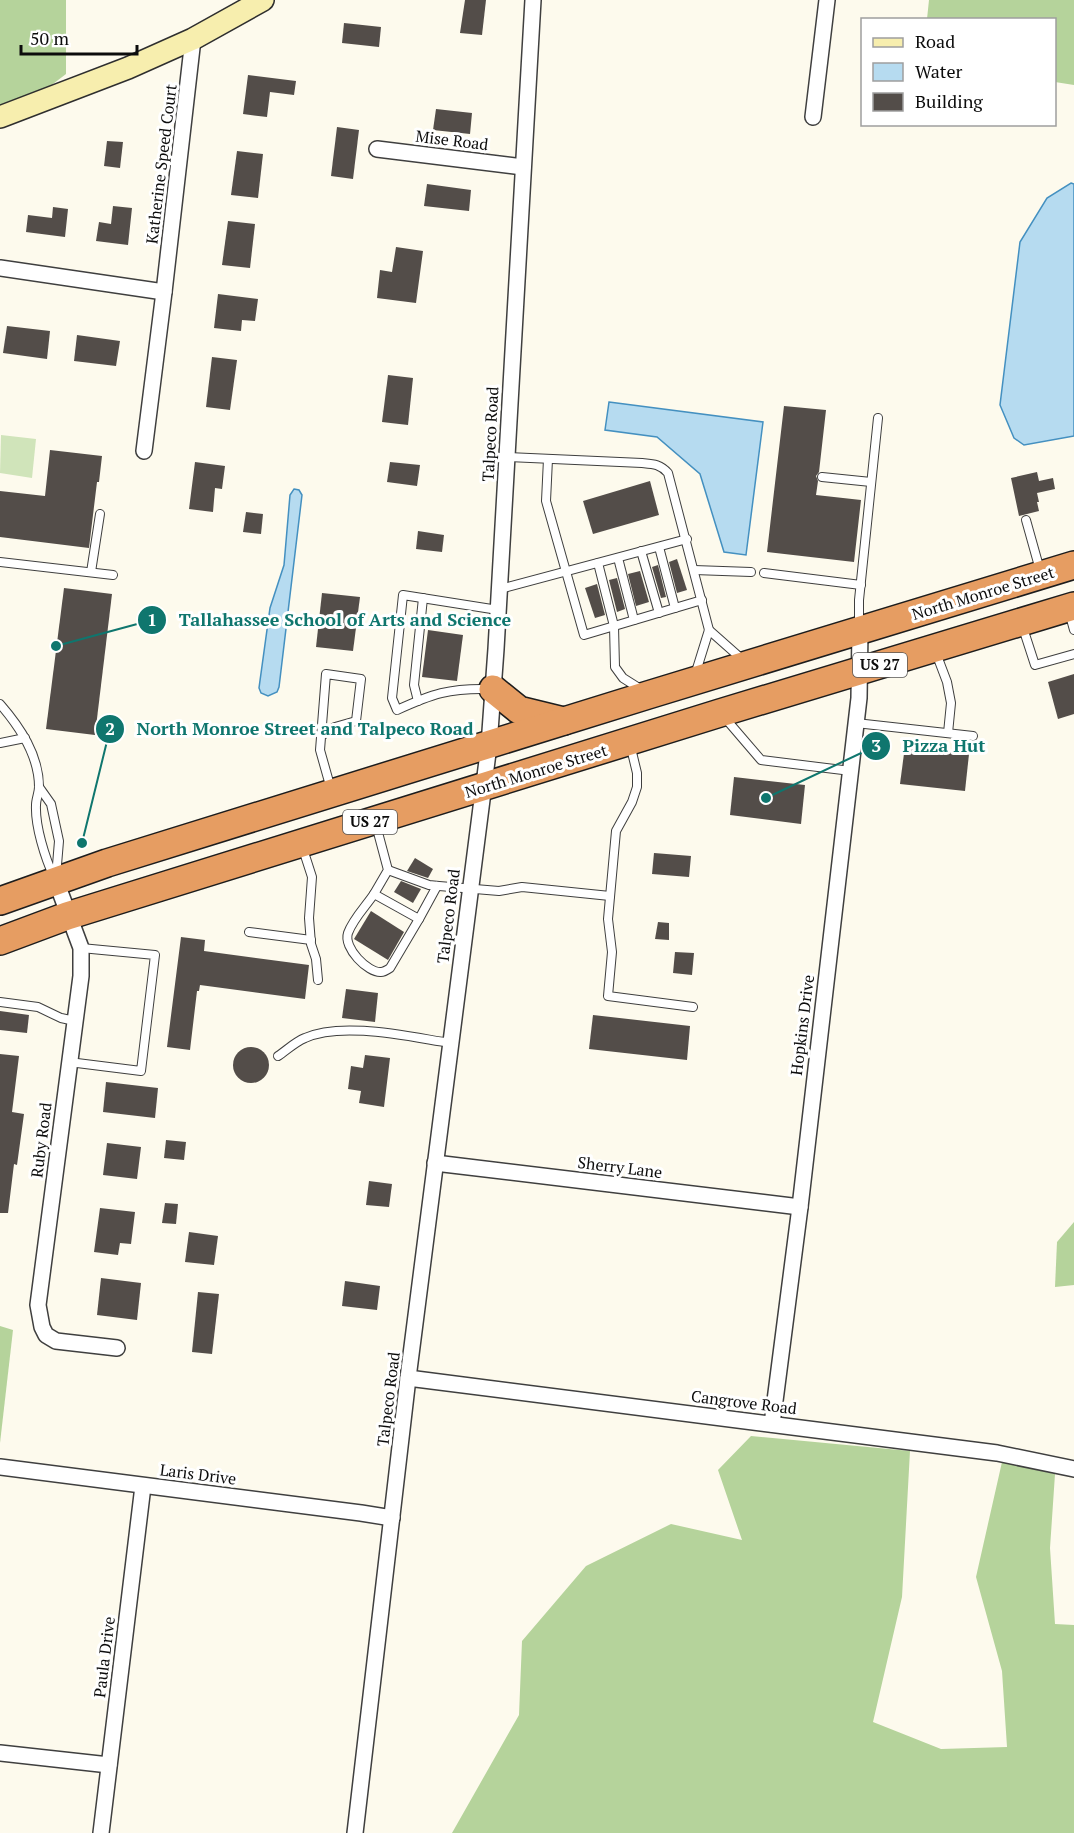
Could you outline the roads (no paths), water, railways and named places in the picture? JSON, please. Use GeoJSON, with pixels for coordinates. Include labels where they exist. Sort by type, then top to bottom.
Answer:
{"type":"FeatureCollection","features":[{"type":"Feature","properties":{"kind":"highway","name":"North Monroe Street"},"geometry":{"type":"LineString","coordinates":[[0,901],[107,863],[1074,565]]}},
{"type":"Feature","properties":{"kind":"highway"},"geometry":{"type":"LineString","coordinates":[[1030,619],[1034,577]]}},
{"type":"Feature","properties":{"kind":"highway","name":"North Monroe Street"},"geometry":{"type":"LineString","coordinates":[[0,941],[68,916],[720,713],[1030,619],[1072,614]]}},
{"type":"Feature","properties":{"kind":"highway"},"geometry":{"type":"LineString","coordinates":[[493,689],[519,710],[565,722]]}},
{"type":"Feature","properties":{"kind":"main road"},"geometry":{"type":"LineString","coordinates":[[0,117],[128,68],[193,39],[263,0]]}},
{"type":"Feature","properties":{"kind":"street","name":"Talpeco Road"},"geometry":{"type":"LineString","coordinates":[[355,1833],[408,1378],[489,745],[533,0]]}},
{"type":"Feature","properties":{"kind":"street"},"geometry":{"type":"LineString","coordinates":[[813,117],[827,0]]}},
{"type":"Feature","properties":{"kind":"street","name":"Katherine Speed Court"},"geometry":{"type":"LineString","coordinates":[[144,451],[193,39]]}},
{"type":"Feature","properties":{"kind":"street","name":"Mise Road"},"geometry":{"type":"LineString","coordinates":[[377,149],[524,167]]}},
{"type":"Feature","properties":{"kind":"street"},"geometry":{"type":"LineString","coordinates":[[0,268],[164,292]]}},
{"type":"Feature","properties":{"kind":"street","name":"Hopkins Drive"},"geometry":{"type":"LineString","coordinates":[[772,1424],[851,771],[859,698],[860,630]]}},
{"type":"Feature","properties":{"kind":"street","name":"Ruby Road"},"geometry":{"type":"LineString","coordinates":[[56,881],[81,948],[81,976],[38,1305],[42,1327],[46,1335],[56,1341],[117,1348]]}},
{"type":"Feature","properties":{"kind":"street","name":"Sherry Lane"},"geometry":{"type":"LineString","coordinates":[[435,1163],[800,1207]]}},
{"type":"Feature","properties":{"kind":"street","name":"Cangrove Road"},"geometry":{"type":"LineString","coordinates":[[408,1378],[996,1453],[1074,1469]]}},
{"type":"Feature","properties":{"kind":"street","name":"Laris Drive"},"geometry":{"type":"LineString","coordinates":[[0,1467],[392,1518]]}},
{"type":"Feature","properties":{"kind":"street","name":"Paula Drive"},"geometry":{"type":"LineString","coordinates":[[101,1833],[143,1485]]}},
{"type":"Feature","properties":{"kind":"street"},"geometry":{"type":"LineString","coordinates":[[0,1754],[109,1765]]}},
{"type":"Feature","properties":{"kind":"lane"},"geometry":{"type":"LineString","coordinates":[[860,630],[861,585],[878,418]]}},
{"type":"Feature","properties":{"kind":"lane"},"geometry":{"type":"LineString","coordinates":[[507,457],[658,464],[668,473],[709,630],[693,682]]}},
{"type":"Feature","properties":{"kind":"lane"},"geometry":{"type":"LineString","coordinates":[[548,459],[546,501],[584,635],[702,600]]}},
{"type":"Feature","properties":{"kind":"lane"},"geometry":{"type":"LineString","coordinates":[[822,477],[872,482]]}},
{"type":"Feature","properties":{"kind":"lane"},"geometry":{"type":"LineString","coordinates":[[91,572],[100,514]]}},
{"type":"Feature","properties":{"kind":"lane"},"geometry":{"type":"LineString","coordinates":[[1026,520],[1034,577]]}},
{"type":"Feature","properties":{"kind":"lane"},"geometry":{"type":"LineString","coordinates":[[500,589],[687,539]]}},
{"type":"Feature","properties":{"kind":"lane"},"geometry":{"type":"LineString","coordinates":[[658,547],[675,608]]}},
{"type":"Feature","properties":{"kind":"lane"},"geometry":{"type":"LineString","coordinates":[[641,551],[659,613]]}},
{"type":"Feature","properties":{"kind":"lane"},"geometry":{"type":"LineString","coordinates":[[618,558],[633,620]]}},
{"type":"Feature","properties":{"kind":"lane"},"geometry":{"type":"LineString","coordinates":[[0,562],[113,575]]}},
{"type":"Feature","properties":{"kind":"lane"},"geometry":{"type":"LineString","coordinates":[[598,563],[614,626],[615,667],[623,678],[648,695]]}},
{"type":"Feature","properties":{"kind":"lane"},"geometry":{"type":"LineString","coordinates":[[694,570],[751,572]]}},
{"type":"Feature","properties":{"kind":"lane"},"geometry":{"type":"LineString","coordinates":[[764,573],[861,585]]}},
{"type":"Feature","properties":{"kind":"lane"},"geometry":{"type":"LineString","coordinates":[[493,689],[462,688],[434,694],[397,710],[392,698],[404,595],[498,610]]}},
{"type":"Feature","properties":{"kind":"lane"},"geometry":{"type":"LineString","coordinates":[[418,701],[414,685],[423,598]]}},
{"type":"Feature","properties":{"kind":"lane"},"geometry":{"type":"LineString","coordinates":[[1030,619],[1035,665],[1074,654]]}},
{"type":"Feature","properties":{"kind":"lane"},"geometry":{"type":"LineString","coordinates":[[709,630],[748,665]]}},
{"type":"Feature","properties":{"kind":"lane"},"geometry":{"type":"LineString","coordinates":[[934,648],[947,682],[951,702],[948,733]]}},
{"type":"Feature","properties":{"kind":"lane"},"geometry":{"type":"LineString","coordinates":[[321,736],[335,727],[356,721],[361,679],[326,674],[321,736],[320,750],[332,794]]}},
{"type":"Feature","properties":{"kind":"lane"},"geometry":{"type":"LineString","coordinates":[[0,704],[26,738],[33,756],[39,787],[36,806],[41,837],[45,858],[56,881]]}},
{"type":"Feature","properties":{"kind":"lane"},"geometry":{"type":"LineString","coordinates":[[720,713],[760,760],[851,771]]}},
{"type":"Feature","properties":{"kind":"lane"},"geometry":{"type":"LineString","coordinates":[[856,723],[973,736]]}},
{"type":"Feature","properties":{"kind":"lane"},"geometry":{"type":"LineString","coordinates":[[0,743],[26,738]]}},
{"type":"Feature","properties":{"kind":"lane"},"geometry":{"type":"LineString","coordinates":[[629,741],[637,773],[637,787],[616,831],[608,919],[612,952],[608,996],[693,1006]]}},
{"type":"Feature","properties":{"kind":"lane"},"geometry":{"type":"LineString","coordinates":[[39,787],[51,804],[59,841],[56,881]]}},
{"type":"Feature","properties":{"kind":"lane"},"geometry":{"type":"LineString","coordinates":[[375,821],[388,870],[347,934],[347,942],[353,954],[374,971],[384,972],[390,968],[437,886]]}},
{"type":"Feature","properties":{"kind":"lane"},"geometry":{"type":"LineString","coordinates":[[301,844],[312,877],[309,918],[318,980]]}},
{"type":"Feature","properties":{"kind":"lane"},"geometry":{"type":"LineString","coordinates":[[388,870],[437,886],[499,891],[522,887],[610,896]]}},
{"type":"Feature","properties":{"kind":"lane"},"geometry":{"type":"LineString","coordinates":[[374,894],[419,920]]}},
{"type":"Feature","properties":{"kind":"lane"},"geometry":{"type":"LineString","coordinates":[[249,932],[311,940]]}},
{"type":"Feature","properties":{"kind":"lane"},"geometry":{"type":"LineString","coordinates":[[69,1062],[141,1071],[155,956],[81,948]]}},
{"type":"Feature","properties":{"kind":"lane"},"geometry":{"type":"LineString","coordinates":[[0,1002],[38,1007],[60,1018],[75,1021]]}},
{"type":"Feature","properties":{"kind":"lane"},"geometry":{"type":"LineString","coordinates":[[278,1056],[294,1043],[307,1037],[345,1031],[362,1031],[450,1043]]}},
{"type":"Feature","properties":{"kind":"water"},"geometry":{"type":"Polygon","coordinates":[[[1071,183],[1074,184],[1074,436],[1024,445],[1014,438],[1000,405],[1020,242],[1047,198],[1071,183]]]}},
{"type":"Feature","properties":{"kind":"water"},"geometry":{"type":"Polygon","coordinates":[[[609,402],[763,422],[746,555],[724,552],[700,474],[657,437],[605,430],[609,402]]]}},
{"type":"Feature","properties":{"kind":"water"},"geometry":{"type":"Polygon","coordinates":[[[294,489],[299,490],[302,495],[279,687],[277,692],[268,696],[261,693],[259,688],[270,608],[284,565],[290,495],[294,489]]]}},
{"type":"Feature","properties":{"kind":"place","name":"Tallahassee School of Arts and Science"},"geometry":{"type":"Point","coordinates":[56,646]}},
{"type":"Feature","properties":{"kind":"place","name":"Pizza Hut"},"geometry":{"type":"Point","coordinates":[766,798]}},
{"type":"Feature","properties":{"kind":"place","name":"North Monroe Street and Talpeco Road"},"geometry":{"type":"Point","coordinates":[82,843]}}]}
